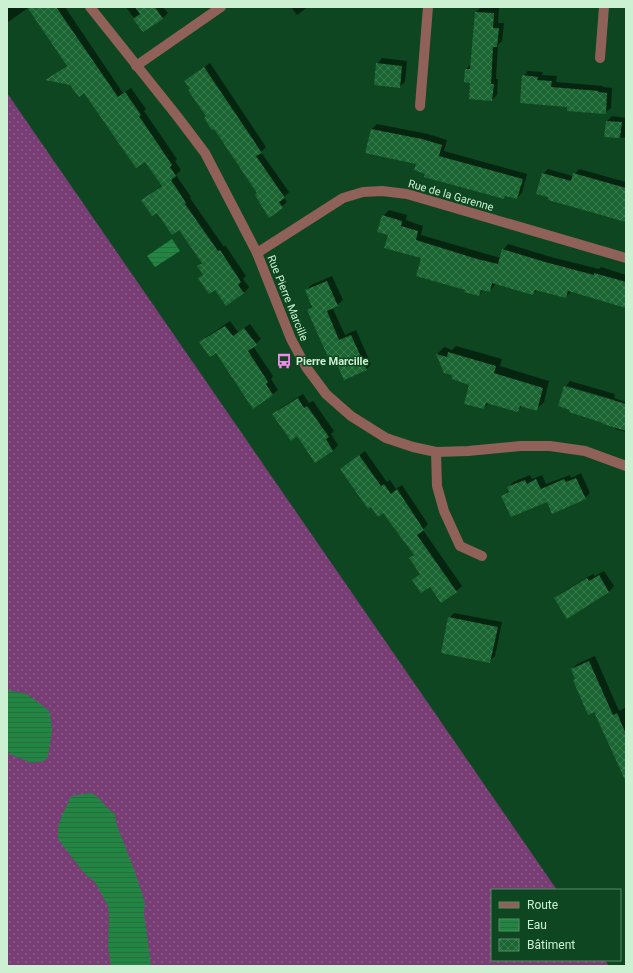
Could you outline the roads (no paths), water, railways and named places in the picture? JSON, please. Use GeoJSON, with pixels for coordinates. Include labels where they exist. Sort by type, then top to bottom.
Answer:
{"type":"FeatureCollection","features":[{"type":"Feature","properties":{"kind":"street","name":"Rue Pierre Marcille"},"geometry":{"type":"LineString","coordinates":[[90,7],[205,153],[257,253],[290,339],[306,367],[326,394],[351,416],[386,438],[413,447],[436,452],[468,451],[520,446],[550,446],[585,451],[626,466]]}},
{"type":"Feature","properties":{"kind":"street"},"geometry":{"type":"LineString","coordinates":[[136,66],[221,7]]}},
{"type":"Feature","properties":{"kind":"street"},"geometry":{"type":"LineString","coordinates":[[420,106],[428,7]]}},
{"type":"Feature","properties":{"kind":"street"},"geometry":{"type":"LineString","coordinates":[[600,58],[604,7]]}},
{"type":"Feature","properties":{"kind":"street","name":"Rue de la Garenne"},"geometry":{"type":"LineString","coordinates":[[257,253],[343,198],[363,192],[382,191],[407,194],[626,258]]}},
{"type":"Feature","properties":{"kind":"street"},"geometry":{"type":"LineString","coordinates":[[436,452],[437,486],[444,511],[460,546],[482,556]]}},
{"type":"Feature","properties":{"kind":"water"},"geometry":{"type":"Polygon","coordinates":[[[172,239],[180,251],[155,267],[147,256],[172,239]]]}},
{"type":"Feature","properties":{"kind":"water"},"geometry":{"type":"Polygon","coordinates":[[[7,690],[27,694],[50,713],[52,730],[48,757],[44,761],[32,763],[7,753],[7,690]]]}},
{"type":"Feature","properties":{"kind":"water"},"geometry":{"type":"Polygon","coordinates":[[[91,793],[115,814],[116,823],[145,903],[144,914],[151,966],[111,966],[108,947],[108,906],[95,882],[84,873],[58,839],[58,827],[71,796],[91,793]]]}},
{"type":"Feature","properties":{"kind":"place","name":"Pierre Marcille"},"geometry":{"type":"Point","coordinates":[284,361]}}]}
